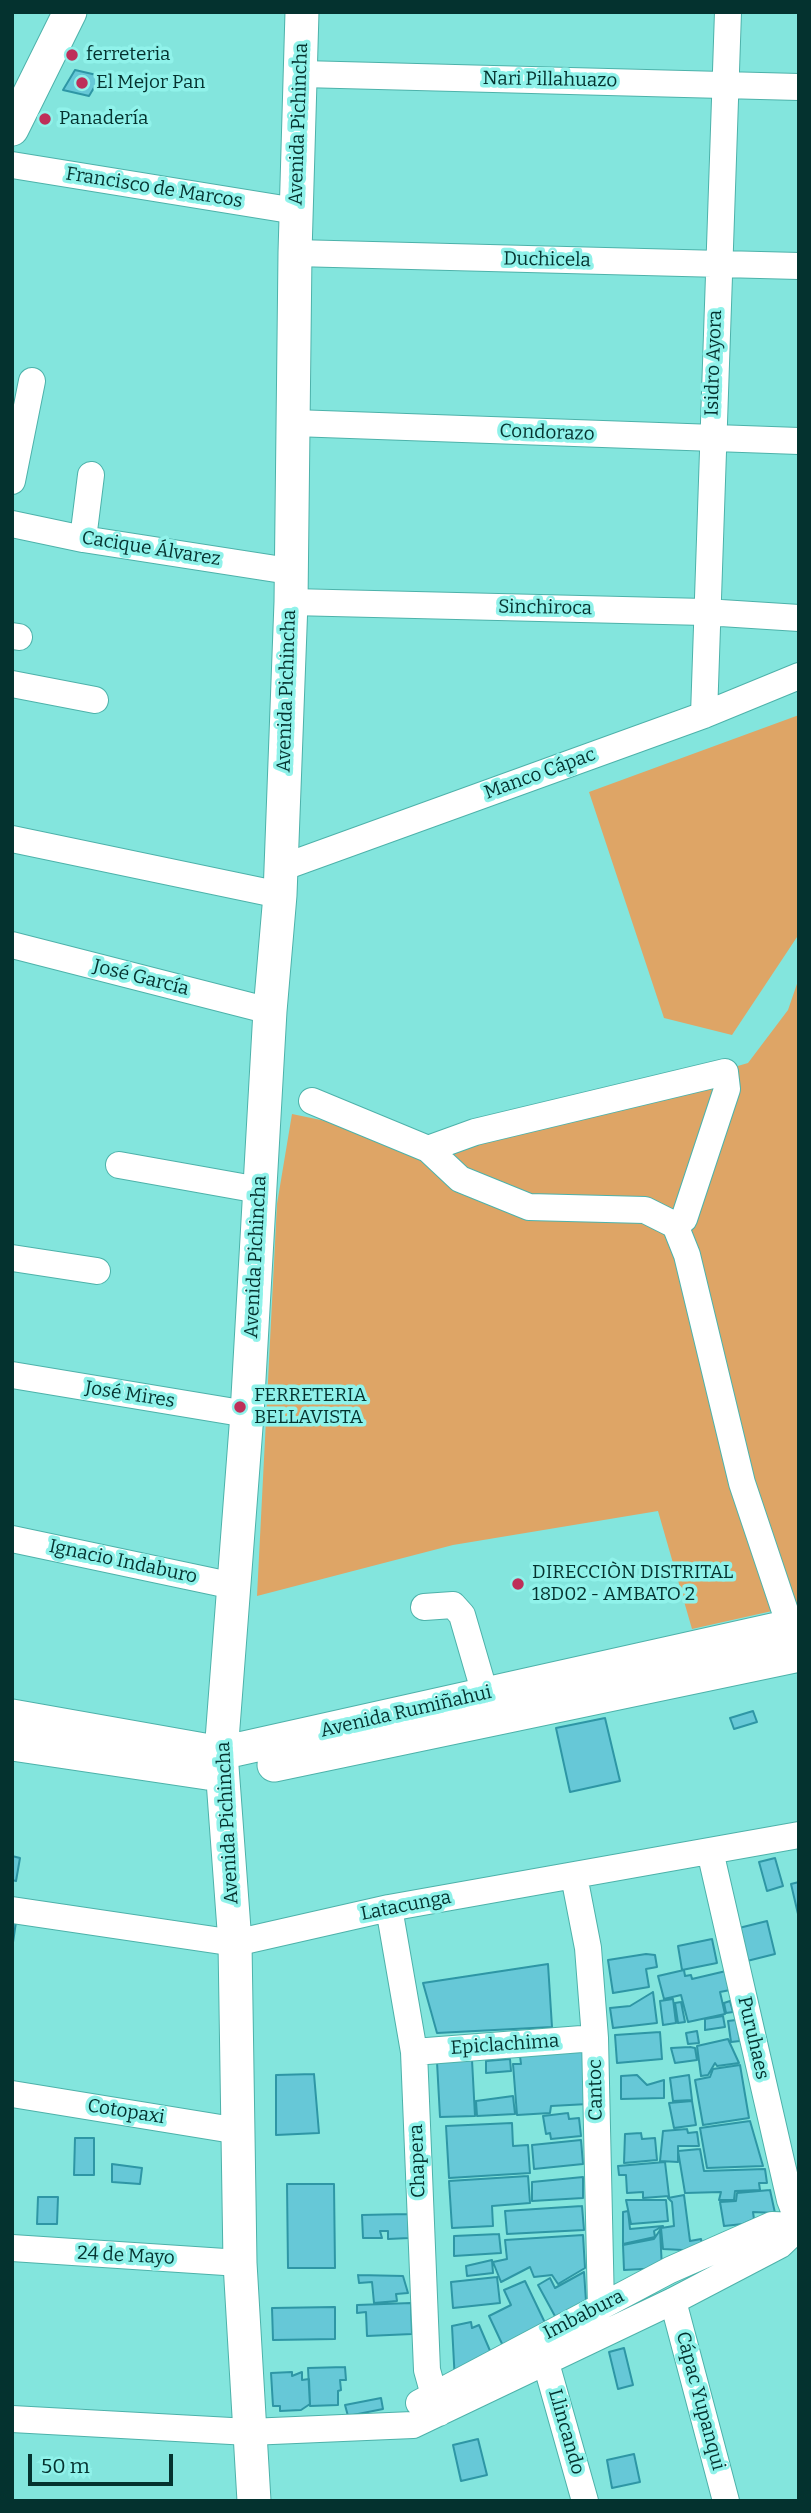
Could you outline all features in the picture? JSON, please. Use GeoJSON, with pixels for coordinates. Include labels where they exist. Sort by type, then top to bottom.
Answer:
{"type":"FeatureCollection","features":[{"type":"Feature","properties":{"kind":"main road"},"geometry":{"type":"LineString","coordinates":[[14,121],[70,12]]}},
{"type":"Feature","properties":{"kind":"main road","name":"Avenida Pichincha"},"geometry":{"type":"LineString","coordinates":[[254,2501],[240,2263],[235,1943],[222,1764],[280,882],[290,586],[302,12]]}},
{"type":"Feature","properties":{"kind":"main road","name":"Avenida Rumiñahui"},"geometry":{"type":"LineString","coordinates":[[12,1716],[222,1764],[485,1694],[797,1638]]}},
{"type":"Feature","properties":{"kind":"main road","name":"Avenida Rumiñahui"},"geometry":{"type":"LineString","coordinates":[[12,1744],[222,1764],[797,1638]]}},
{"type":"Feature","properties":{"kind":"street","name":"Isidro Ayora"},"geometry":{"type":"LineString","coordinates":[[704,715],[705,611],[728,12]]}},
{"type":"Feature","properties":{"kind":"street","name":"Nari Pillahuazo"},"geometry":{"type":"LineString","coordinates":[[302,74],[799,87]]}},
{"type":"Feature","properties":{"kind":"street","name":"Francisco de Marcos"},"geometry":{"type":"LineString","coordinates":[[12,165],[296,211]]}},
{"type":"Feature","properties":{"kind":"street","name":"Duchicela"},"geometry":{"type":"LineString","coordinates":[[295,253],[799,266]]}},
{"type":"Feature","properties":{"kind":"street"},"geometry":{"type":"LineString","coordinates":[[12,481],[32,381]]}},
{"type":"Feature","properties":{"kind":"street","name":"Condorazo"},"geometry":{"type":"LineString","coordinates":[[294,423],[799,442]]}},
{"type":"Feature","properties":{"kind":"street"},"geometry":{"type":"LineString","coordinates":[[83,538],[91,475]]}},
{"type":"Feature","properties":{"kind":"street","name":"Cacique Álvarez"},"geometry":{"type":"LineString","coordinates":[[12,524],[290,586]]}},
{"type":"Feature","properties":{"kind":"street","name":"Sinchiroca"},"geometry":{"type":"LineString","coordinates":[[290,586],[799,618]]}},
{"type":"Feature","properties":{"kind":"street","name":"Manco Cápac"},"geometry":{"type":"LineString","coordinates":[[280,882],[799,676]]}},
{"type":"Feature","properties":{"kind":"street"},"geometry":{"type":"LineString","coordinates":[[12,684],[95,700]]}},
{"type":"Feature","properties":{"kind":"street"},"geometry":{"type":"LineString","coordinates":[[12,839],[280,882]]}},
{"type":"Feature","properties":{"kind":"street","name":"José García"},"geometry":{"type":"LineString","coordinates":[[12,946],[270,1011]]}},
{"type":"Feature","properties":{"kind":"street"},"geometry":{"type":"LineString","coordinates":[[428,1149],[475,1132],[724,1072],[727,1089],[679,1222],[742,1483],[797,1638]]}},
{"type":"Feature","properties":{"kind":"street"},"geometry":{"type":"LineString","coordinates":[[312,1101],[428,1149],[460,1179],[529,1206],[645,1210],[679,1222]]}},
{"type":"Feature","properties":{"kind":"street"},"geometry":{"type":"LineString","coordinates":[[119,1165],[260,1190]]}},
{"type":"Feature","properties":{"kind":"street"},"geometry":{"type":"LineString","coordinates":[[12,1258],[97,1271]]}},
{"type":"Feature","properties":{"kind":"street","name":"José Mires"},"geometry":{"type":"LineString","coordinates":[[12,1375],[247,1414]]}},
{"type":"Feature","properties":{"kind":"street","name":"Ignacio Indaburo"},"geometry":{"type":"LineString","coordinates":[[12,1539],[234,1586]]}},
{"type":"Feature","properties":{"kind":"street"},"geometry":{"type":"LineString","coordinates":[[424,1607],[453,1605],[462,1615],[485,1694]]}},
{"type":"Feature","properties":{"kind":"street","name":"Latacunga"},"geometry":{"type":"LineString","coordinates":[[12,1910],[235,1943],[390,1908],[799,1835]]}},
{"type":"Feature","properties":{"kind":"street","name":"Puruhaes"},"geometry":{"type":"LineString","coordinates":[[710,1852],[790,2200],[799,2225]]}},
{"type":"Feature","properties":{"kind":"street","name":"Cantoc"},"geometry":{"type":"LineString","coordinates":[[573,1876],[588,1948],[595,2038],[601,2307]]}},
{"type":"Feature","properties":{"kind":"street","name":"Chapera"},"geometry":{"type":"LineString","coordinates":[[390,1908],[414,2052],[427,2370],[435,2405]]}},
{"type":"Feature","properties":{"kind":"street","name":"Epiclachima"},"geometry":{"type":"LineString","coordinates":[[414,2052],[595,2038]]}},
{"type":"Feature","properties":{"kind":"street","name":"Cotopaxi"},"geometry":{"type":"LineString","coordinates":[[12,2094],[239,2131]]}},
{"type":"Feature","properties":{"kind":"street","name":"Imbabura"},"geometry":{"type":"LineString","coordinates":[[12,2419],[249,2432],[413,2425],[435,2405],[601,2307],[670,2270],[772,2225],[799,2225]]}},
{"type":"Feature","properties":{"kind":"street","name":"Imbabura"},"geometry":{"type":"LineString","coordinates":[[435,2405],[546,2363],[673,2301],[780,2245],[799,2225]]}},
{"type":"Feature","properties":{"kind":"street","name":"24 de Mayo"},"geometry":{"type":"LineString","coordinates":[[12,2248],[240,2263]]}},
{"type":"Feature","properties":{"kind":"street","name":"Cápac Yupanqui"},"geometry":{"type":"LineString","coordinates":[[673,2301],[726,2501]]}},
{"type":"Feature","properties":{"kind":"street","name":"Llincando"},"geometry":{"type":"LineString","coordinates":[[546,2363],[585,2501]]}},
{"type":"Feature","properties":{"kind":"shaded area"},"geometry":{"type":"Polygon","coordinates":[[[799,715],[799,934],[732,1035],[664,1018],[589,792],[799,715]]]}},
{"type":"Feature","properties":{"kind":"shaded area"},"geometry":{"type":"Polygon","coordinates":[[[799,978],[799,1605],[692,1629],[658,1511],[453,1545],[257,1596],[277,1204],[292,1114],[456,1148],[748,1063],[788,1010],[799,978]]]}},
{"type":"Feature","properties":{"kind":"building","name":"El Mejor Pan"},"geometry":{"type":"Polygon","coordinates":[[[75,70],[101,76],[89,96],[63,90],[75,70]]]}},
{"type":"Feature","properties":{"kind":"building"},"geometry":{"type":"Polygon","coordinates":[[[753,1711],[757,1722],[734,1729],[730,1718],[753,1711]]]}},
{"type":"Feature","properties":{"kind":"building"},"geometry":{"type":"Polygon","coordinates":[[[605,1718],[620,1781],[570,1792],[556,1728],[605,1718]]]}},
{"type":"Feature","properties":{"kind":"building"},"geometry":{"type":"Polygon","coordinates":[[[12,1856],[20,1858],[16,1881],[12,1880],[12,1856]]]}},
{"type":"Feature","properties":{"kind":"building"},"geometry":{"type":"Polygon","coordinates":[[[775,1858],[783,1886],[767,1891],[759,1862],[775,1858]]]}},
{"type":"Feature","properties":{"kind":"building"},"geometry":{"type":"Polygon","coordinates":[[[799,1882],[799,1914],[798,1914],[791,1884],[799,1882]]]}},
{"type":"Feature","properties":{"kind":"building"},"geometry":{"type":"Polygon","coordinates":[[[12,1915],[17,1915],[12,1949],[12,1915]]]}},
{"type":"Feature","properties":{"kind":"building"},"geometry":{"type":"Polygon","coordinates":[[[767,1921],[775,1954],[747,1961],[739,1928],[767,1921]]]}},
{"type":"Feature","properties":{"kind":"building"},"geometry":{"type":"Polygon","coordinates":[[[712,1939],[717,1963],[682,1970],[678,1946],[712,1939]]]}},
{"type":"Feature","properties":{"kind":"building"},"geometry":{"type":"Polygon","coordinates":[[[655,1955],[657,1967],[646,1969],[649,1987],[613,1993],[608,1960],[655,1955]]]}},
{"type":"Feature","properties":{"kind":"building"},"geometry":{"type":"Polygon","coordinates":[[[548,1964],[552,2027],[437,2033],[423,1983],[548,1964]]]}},
{"type":"Feature","properties":{"kind":"building"},"geometry":{"type":"Polygon","coordinates":[[[684,1970],[685,1976],[691,1975],[692,1979],[726,1971],[730,1990],[720,1992],[725,2014],[688,2022],[681,1995],[664,1999],[658,1976],[684,1970]]]}},
{"type":"Feature","properties":{"kind":"building"},"geometry":{"type":"Polygon","coordinates":[[[653,1992],[657,2023],[613,2028],[610,2008],[630,2006],[653,1992]]]}},
{"type":"Feature","properties":{"kind":"building"},"geometry":{"type":"Polygon","coordinates":[[[673,1999],[676,2023],[663,2025],[660,2001],[673,1999]]]}},
{"type":"Feature","properties":{"kind":"building"},"geometry":{"type":"Polygon","coordinates":[[[730,2001],[733,2012],[726,2013],[724,2003],[730,2001]]]}},
{"type":"Feature","properties":{"kind":"building"},"geometry":{"type":"Polygon","coordinates":[[[681,2002],[685,2022],[678,2023],[675,2003],[681,2002]]]}},
{"type":"Feature","properties":{"kind":"building"},"geometry":{"type":"Polygon","coordinates":[[[723,2016],[725,2027],[705,2030],[705,2019],[723,2016]]]}},
{"type":"Feature","properties":{"kind":"building"},"geometry":{"type":"Polygon","coordinates":[[[736,2020],[740,2041],[731,2042],[728,2021],[736,2020]]]}},
{"type":"Feature","properties":{"kind":"building"},"geometry":{"type":"Polygon","coordinates":[[[697,2031],[699,2043],[688,2044],[686,2033],[697,2031]]]}},
{"type":"Feature","properties":{"kind":"building"},"geometry":{"type":"Polygon","coordinates":[[[660,2032],[662,2059],[617,2063],[615,2035],[660,2032]]]}},
{"type":"Feature","properties":{"kind":"building"},"geometry":{"type":"Polygon","coordinates":[[[728,2039],[739,2063],[717,2066],[715,2063],[708,2075],[701,2076],[697,2046],[728,2039]]]}},
{"type":"Feature","properties":{"kind":"building"},"geometry":{"type":"Polygon","coordinates":[[[671,2048],[695,2048],[697,2060],[675,2063],[671,2048]]]}},
{"type":"Feature","properties":{"kind":"building"},"geometry":{"type":"Polygon","coordinates":[[[584,2051],[588,2104],[551,2106],[550,2113],[517,2115],[513,2064],[521,2064],[520,2056],[584,2051]]]}},
{"type":"Feature","properties":{"kind":"building"},"geometry":{"type":"Polygon","coordinates":[[[510,2059],[511,2071],[486,2073],[486,2061],[510,2059]]]}},
{"type":"Feature","properties":{"kind":"building"},"geometry":{"type":"Polygon","coordinates":[[[472,2060],[475,2116],[440,2117],[437,2062],[472,2060]]]}},
{"type":"Feature","properties":{"kind":"building"},"geometry":{"type":"Polygon","coordinates":[[[740,2065],[749,2118],[703,2125],[695,2080],[710,2077],[713,2069],[740,2065]]]}},
{"type":"Feature","properties":{"kind":"building"},"geometry":{"type":"Polygon","coordinates":[[[314,2074],[319,2133],[276,2135],[276,2075],[314,2074]]]}},
{"type":"Feature","properties":{"kind":"building"},"geometry":{"type":"Polygon","coordinates":[[[637,2075],[647,2085],[664,2080],[664,2098],[621,2099],[621,2076],[637,2075]]]}},
{"type":"Feature","properties":{"kind":"building"},"geometry":{"type":"Polygon","coordinates":[[[689,2075],[692,2100],[673,2101],[670,2078],[689,2075]]]}},
{"type":"Feature","properties":{"kind":"building"},"geometry":{"type":"Polygon","coordinates":[[[513,2096],[515,2114],[477,2116],[476,2101],[513,2096]]]}},
{"type":"Feature","properties":{"kind":"building"},"geometry":{"type":"Polygon","coordinates":[[[692,2101],[696,2125],[674,2128],[669,2103],[692,2101]]]}},
{"type":"Feature","properties":{"kind":"building"},"geometry":{"type":"Polygon","coordinates":[[[568,2113],[569,2119],[579,2118],[581,2136],[551,2139],[550,2133],[546,2134],[543,2116],[568,2113]]]}},
{"type":"Feature","properties":{"kind":"building"},"geometry":{"type":"Polygon","coordinates":[[[750,2121],[763,2166],[707,2168],[700,2128],[750,2121]]]}},
{"type":"Feature","properties":{"kind":"building"},"geometry":{"type":"Polygon","coordinates":[[[512,2123],[513,2146],[528,2145],[530,2173],[449,2178],[446,2126],[512,2123]]]}},
{"type":"Feature","properties":{"kind":"building"},"geometry":{"type":"Polygon","coordinates":[[[687,2129],[688,2133],[697,2132],[699,2146],[678,2146],[678,2162],[660,2161],[663,2131],[687,2129]]]}},
{"type":"Feature","properties":{"kind":"building"},"geometry":{"type":"Polygon","coordinates":[[[641,2133],[642,2139],[655,2138],[657,2160],[624,2163],[625,2134],[641,2133]]]}},
{"type":"Feature","properties":{"kind":"building"},"geometry":{"type":"Polygon","coordinates":[[[75,2138],[94,2138],[94,2175],[74,2175],[75,2138]]]}},
{"type":"Feature","properties":{"kind":"building"},"geometry":{"type":"Polygon","coordinates":[[[581,2140],[583,2164],[534,2169],[532,2145],[581,2140]]]}},
{"type":"Feature","properties":{"kind":"building"},"geometry":{"type":"Polygon","coordinates":[[[700,2149],[704,2171],[765,2169],[767,2183],[759,2183],[760,2190],[735,2191],[734,2200],[719,2200],[721,2192],[685,2193],[678,2151],[700,2149]]]}},
{"type":"Feature","properties":{"kind":"building"},"geometry":{"type":"Polygon","coordinates":[[[665,2162],[669,2196],[643,2198],[643,2192],[627,2193],[626,2175],[619,2175],[618,2166],[665,2162]]]}},
{"type":"Feature","properties":{"kind":"building"},"geometry":{"type":"Polygon","coordinates":[[[112,2164],[142,2168],[140,2184],[112,2182],[112,2164]]]}},
{"type":"Feature","properties":{"kind":"building"},"geometry":{"type":"Polygon","coordinates":[[[528,2176],[530,2203],[492,2206],[493,2226],[452,2228],[449,2181],[528,2176]]]}},
{"type":"Feature","properties":{"kind":"building"},"geometry":{"type":"Polygon","coordinates":[[[583,2177],[583,2198],[532,2201],[532,2182],[583,2177]]]}},
{"type":"Feature","properties":{"kind":"building"},"geometry":{"type":"Polygon","coordinates":[[[287,2184],[334,2184],[335,2268],[288,2268],[287,2184]]]}},
{"type":"Feature","properties":{"kind":"building"},"geometry":{"type":"Polygon","coordinates":[[[770,2190],[775,2213],[753,2212],[754,2219],[743,2224],[724,2226],[720,2202],[736,2201],[737,2193],[770,2190]]]}},
{"type":"Feature","properties":{"kind":"building"},"geometry":{"type":"Polygon","coordinates":[[[684,2195],[690,2241],[701,2239],[703,2251],[663,2249],[661,2228],[674,2226],[672,2202],[668,2198],[684,2195]]]}},
{"type":"Feature","properties":{"kind":"building"},"geometry":{"type":"Polygon","coordinates":[[[38,2197],[58,2197],[57,2224],[37,2224],[38,2197]]]}},
{"type":"Feature","properties":{"kind":"building"},"geometry":{"type":"Polygon","coordinates":[[[626,2200],[666,2200],[668,2221],[631,2224],[626,2200]]]}},
{"type":"Feature","properties":{"kind":"building"},"geometry":{"type":"Polygon","coordinates":[[[582,2206],[584,2230],[507,2234],[505,2211],[582,2206]]]}},
{"type":"Feature","properties":{"kind":"building"},"geometry":{"type":"Polygon","coordinates":[[[628,2211],[630,2229],[663,2226],[654,2231],[655,2237],[623,2244],[623,2212],[628,2211]]]}},
{"type":"Feature","properties":{"kind":"building"},"geometry":{"type":"Polygon","coordinates":[[[408,2214],[409,2238],[388,2239],[388,2231],[380,2231],[382,2238],[363,2238],[362,2215],[408,2214]]]}},
{"type":"Feature","properties":{"kind":"building"},"geometry":{"type":"Polygon","coordinates":[[[660,2230],[662,2268],[624,2270],[623,2245],[654,2239],[660,2230]]]}},
{"type":"Feature","properties":{"kind":"building"},"geometry":{"type":"Polygon","coordinates":[[[499,2234],[501,2253],[454,2256],[454,2236],[499,2234]]]}},
{"type":"Feature","properties":{"kind":"building"},"geometry":{"type":"Polygon","coordinates":[[[583,2235],[585,2268],[558,2284],[552,2275],[534,2277],[530,2267],[501,2282],[493,2262],[507,2259],[505,2240],[583,2235]]]}},
{"type":"Feature","properties":{"kind":"building"},"geometry":{"type":"Polygon","coordinates":[[[492,2260],[493,2273],[467,2276],[466,2266],[492,2260]]]}},
{"type":"Feature","properties":{"kind":"building"},"geometry":{"type":"Polygon","coordinates":[[[584,2272],[586,2301],[556,2318],[538,2285],[550,2278],[555,2288],[584,2272]]]}},
{"type":"Feature","properties":{"kind":"building"},"geometry":{"type":"Polygon","coordinates":[[[358,2275],[403,2276],[408,2293],[396,2294],[397,2301],[374,2303],[372,2282],[359,2283],[358,2275]]]}},
{"type":"Feature","properties":{"kind":"building"},"geometry":{"type":"Polygon","coordinates":[[[497,2277],[500,2303],[453,2308],[451,2282],[497,2277]]]}},
{"type":"Feature","properties":{"kind":"building"},"geometry":{"type":"Polygon","coordinates":[[[525,2281],[547,2327],[504,2348],[489,2316],[511,2305],[504,2290],[525,2281]]]}},
{"type":"Feature","properties":{"kind":"building"},"geometry":{"type":"Polygon","coordinates":[[[411,2303],[412,2334],[367,2336],[366,2312],[357,2313],[357,2305],[411,2303]]]}},
{"type":"Feature","properties":{"kind":"building"},"geometry":{"type":"Polygon","coordinates":[[[335,2307],[335,2339],[273,2340],[272,2308],[335,2307]]]}},
{"type":"Feature","properties":{"kind":"building"},"geometry":{"type":"Polygon","coordinates":[[[471,2322],[472,2328],[479,2325],[491,2353],[455,2382],[452,2326],[471,2322]]]}},
{"type":"Feature","properties":{"kind":"building"},"geometry":{"type":"Polygon","coordinates":[[[624,2348],[633,2385],[618,2389],[609,2352],[624,2348]]]}},
{"type":"Feature","properties":{"kind":"building"},"geometry":{"type":"Polygon","coordinates":[[[345,2367],[346,2380],[340,2380],[338,2405],[310,2406],[308,2368],[345,2367]]]}},
{"type":"Feature","properties":{"kind":"building"},"geometry":{"type":"Polygon","coordinates":[[[292,2372],[292,2376],[302,2372],[302,2380],[309,2379],[310,2404],[301,2410],[280,2411],[280,2406],[273,2406],[271,2373],[292,2372]]]}},
{"type":"Feature","properties":{"kind":"building"},"geometry":{"type":"Polygon","coordinates":[[[381,2398],[383,2409],[348,2416],[345,2405],[381,2398]]]}},
{"type":"Feature","properties":{"kind":"building"},"geometry":{"type":"Polygon","coordinates":[[[478,2439],[487,2475],[461,2481],[453,2445],[478,2439]]]}},
{"type":"Feature","properties":{"kind":"building"},"geometry":{"type":"Polygon","coordinates":[[[634,2454],[640,2482],[612,2488],[607,2460],[634,2454]]]}},
{"type":"Feature","properties":{"kind":"place","name":"ferreteria"},"geometry":{"type":"Point","coordinates":[72,55]}},
{"type":"Feature","properties":{"kind":"place","name":"El Mejor Pan"},"geometry":{"type":"Point","coordinates":[82,83]}},
{"type":"Feature","properties":{"kind":"place","name":"Panadería"},"geometry":{"type":"Point","coordinates":[45,119]}},
{"type":"Feature","properties":{"kind":"place","name":"FERRETERIA BELLAVISTA"},"geometry":{"type":"Point","coordinates":[240,1407]}},
{"type":"Feature","properties":{"kind":"place","name":"DIRECCIÒN DISTRITAL 18D02 - AMBATO 2"},"geometry":{"type":"Point","coordinates":[518,1584]}}]}
